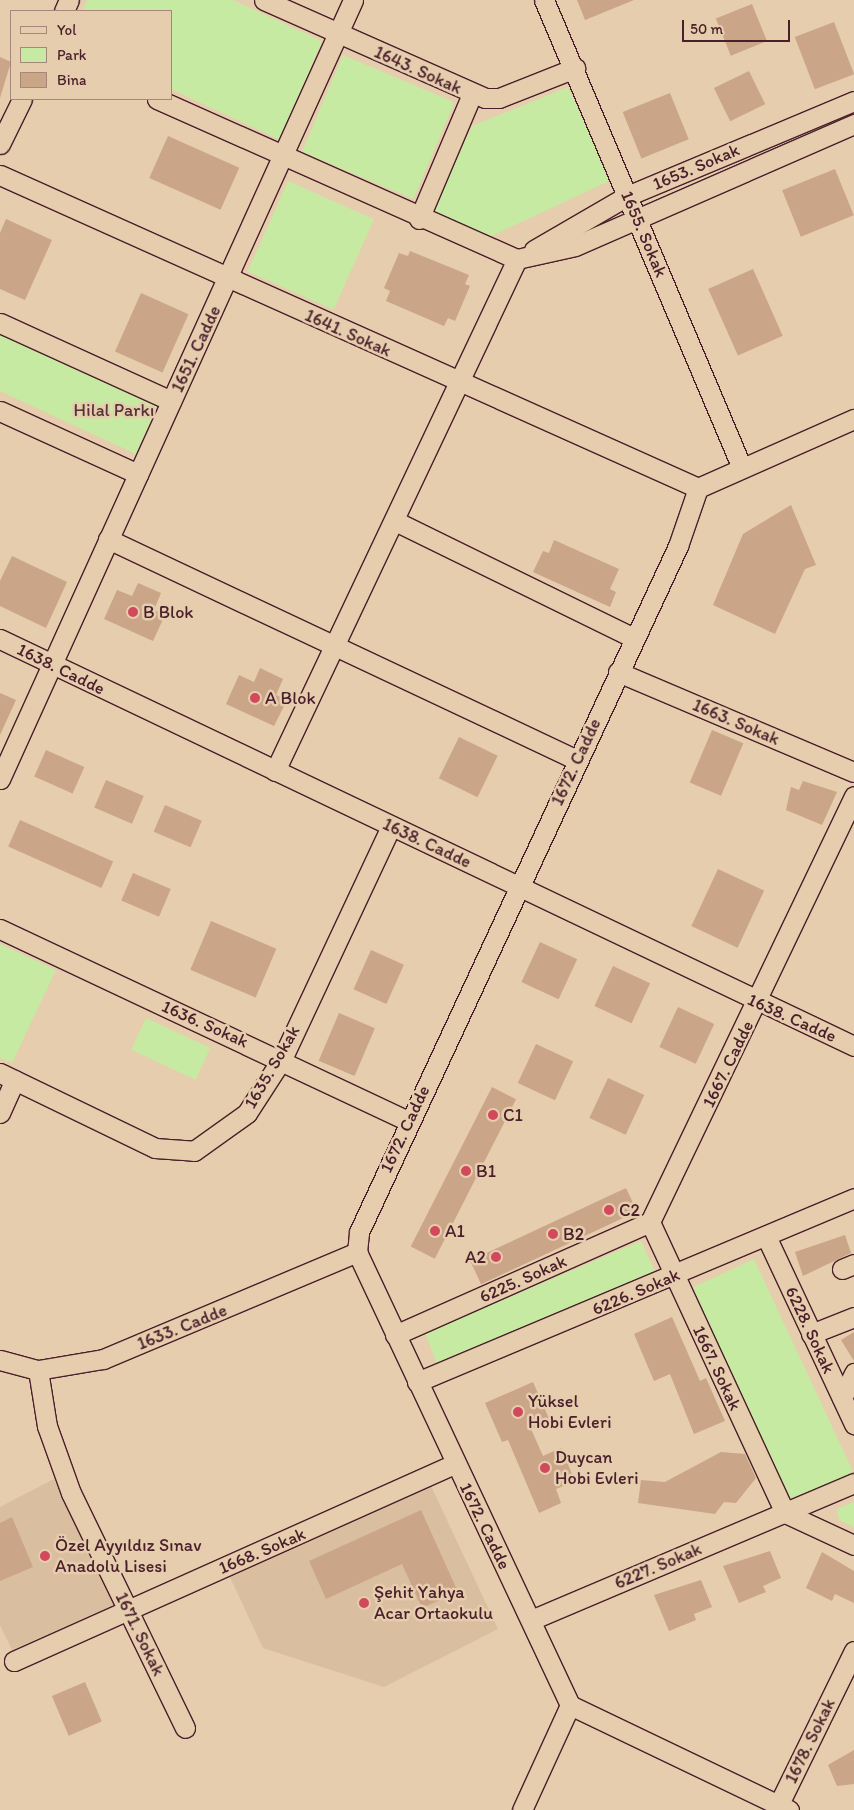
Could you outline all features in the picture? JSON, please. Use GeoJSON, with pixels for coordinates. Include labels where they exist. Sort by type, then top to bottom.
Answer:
{"type":"FeatureCollection","features":[{"type":"Feature","properties":{"kind":"street","name":"1643. Sokak"},"geometry":{"type":"LineString","coordinates":[[264,0],[472,94],[499,98],[575,68]]}},
{"type":"Feature","properties":{"kind":"street","name":"1651. Cadde"},"geometry":{"type":"LineString","coordinates":[[0,779],[283,157],[352,0]]}},
{"type":"Feature","properties":{"kind":"street","name":"1655. Sokak"},"geometry":{"type":"LineString","coordinates":[[544,0],[575,68],[742,468]]}},
{"type":"Feature","properties":{"kind":"street"},"geometry":{"type":"LineString","coordinates":[[420,219],[472,94]]}},
{"type":"Feature","properties":{"kind":"street"},"geometry":{"type":"LineString","coordinates":[[0,144],[22,100]]}},
{"type":"Feature","properties":{"kind":"street"},"geometry":{"type":"LineString","coordinates":[[159,100],[420,219],[517,259],[575,246],[854,124]]}},
{"type":"Feature","properties":{"kind":"street","name":"1653. Sokak"},"geometry":{"type":"LineString","coordinates":[[517,259],[627,196],[854,101]]}},
{"type":"Feature","properties":{"kind":"street","name":"1641. Sokak"},"geometry":{"type":"LineString","coordinates":[[0,175],[227,280],[698,488]]}},
{"type":"Feature","properties":{"kind":"street"},"geometry":{"type":"LineString","coordinates":[[275,771],[336,646],[517,259]]}},
{"type":"Feature","properties":{"kind":"street"},"geometry":{"type":"LineString","coordinates":[[0,323],[171,401]]}},
{"type":"Feature","properties":{"kind":"street"},"geometry":{"type":"LineString","coordinates":[[0,411],[138,474]]}},
{"type":"Feature","properties":{"kind":"street"},"geometry":{"type":"LineString","coordinates":[[698,488],[854,418]]}},
{"type":"Feature","properties":{"kind":"street","name":"1672. Cadde"},"geometry":{"type":"LineString","coordinates":[[570,1705],[531,1620],[454,1464],[357,1252],[359,1232],[408,1121],[678,546],[698,488]]}},
{"type":"Feature","properties":{"kind":"street"},"geometry":{"type":"LineString","coordinates":[[395,521],[634,638]]}},
{"type":"Feature","properties":{"kind":"street"},"geometry":{"type":"LineString","coordinates":[[108,539],[577,760]]}},
{"type":"Feature","properties":{"kind":"street","name":"1638. Cadde"},"geometry":{"type":"LineString","coordinates":[[0,640],[519,886],[758,1003],[854,1046]]}},
{"type":"Feature","properties":{"kind":"street","name":"1663. Sokak"},"geometry":{"type":"LineString","coordinates":[[618,672],[854,772]]}},
{"type":"Feature","properties":{"kind":"street","name":"1667. Cadde"},"geometry":{"type":"LineString","coordinates":[[650,1222],[758,1003],[854,796]]}},
{"type":"Feature","properties":{"kind":"street","name":"1635. Sokak"},"geometry":{"type":"LineString","coordinates":[[7,1076],[155,1148],[194,1151],[247,1113],[282,1059],[391,826]]}},
{"type":"Feature","properties":{"kind":"street","name":"1636. Sokak"},"geometry":{"type":"LineString","coordinates":[[0,929],[282,1059],[408,1121]]}},
{"type":"Feature","properties":{"kind":"street"},"geometry":{"type":"LineString","coordinates":[[0,1113],[7,1076]]}},
{"type":"Feature","properties":{"kind":"street","name":"6226. Sokak"},"geometry":{"type":"LineString","coordinates":[[417,1382],[675,1276],[854,1198]]}},
{"type":"Feature","properties":{"kind":"street","name":"1667. Sokak"},"geometry":{"type":"LineString","coordinates":[[650,1222],[785,1513]]}},
{"type":"Feature","properties":{"kind":"street","name":"6225. Sokak"},"geometry":{"type":"LineString","coordinates":[[395,1335],[650,1222]]}},
{"type":"Feature","properties":{"kind":"street","name":"6228. Sokak"},"geometry":{"type":"LineString","coordinates":[[766,1236],[811,1334],[850,1412]]}},
{"type":"Feature","properties":{"kind":"street","name":"1633. Cadde"},"geometry":{"type":"LineString","coordinates":[[0,1360],[38,1370],[103,1360],[357,1252]]}},
{"type":"Feature","properties":{"kind":"street"},"geometry":{"type":"LineString","coordinates":[[811,1334],[854,1316]]}},
{"type":"Feature","properties":{"kind":"street","name":"1671. Sokak"},"geometry":{"type":"LineString","coordinates":[[38,1370],[48,1426],[71,1493],[185,1728]]}},
{"type":"Feature","properties":{"kind":"street"},"geometry":{"type":"LineString","coordinates":[[850,1412],[854,1373]]}},
{"type":"Feature","properties":{"kind":"street","name":"1668. Sokak"},"geometry":{"type":"LineString","coordinates":[[14,1661],[127,1607],[292,1540],[454,1464]]}},
{"type":"Feature","properties":{"kind":"street","name":"6227. Sokak"},"geometry":{"type":"LineString","coordinates":[[531,1620],[854,1483]]}},
{"type":"Feature","properties":{"kind":"street"},"geometry":{"type":"LineString","coordinates":[[785,1513],[854,1544]]}},
{"type":"Feature","properties":{"kind":"street","name":"1678. Sokak"},"geometry":{"type":"LineString","coordinates":[[781,1808],[854,1651]]}},
{"type":"Feature","properties":{"kind":"street"},"geometry":{"type":"LineString","coordinates":[[522,1810],[570,1705],[781,1808]]}},
{"type":"Feature","properties":{"kind":"shaded area","name":"Özel Ayyıldız Sınav Anadolu Lisesi"},"geometry":{"type":"Polygon","coordinates":[[[54,1479],[114,1605],[12,1650],[0,1625],[0,1507],[54,1479]]]}},
{"type":"Feature","properties":{"kind":"shaded area","name":"Şehit Yahya Acar Ortaokulu"},"geometry":{"type":"Polygon","coordinates":[[[431,1486],[498,1629],[384,1687],[263,1648],[230,1577],[431,1486]]]}},
{"type":"Feature","properties":{"kind":"green space"},"geometry":{"type":"Polygon","coordinates":[[[87,0],[233,0],[322,41],[280,140],[172,89],[172,10],[82,10],[87,0]]]}},
{"type":"Feature","properties":{"kind":"green space"},"geometry":{"type":"Polygon","coordinates":[[[343,55],[454,102],[413,199],[302,152],[343,55]]]}},
{"type":"Feature","properties":{"kind":"green space"},"geometry":{"type":"Polygon","coordinates":[[[568,87],[611,180],[487,238],[432,212],[472,126],[568,87]]]}},
{"type":"Feature","properties":{"kind":"green space"},"geometry":{"type":"Polygon","coordinates":[[[288,181],[374,219],[334,310],[248,271],[288,181]]]}},
{"type":"Feature","properties":{"kind":"green space","name":"Hilal Parkı"},"geometry":{"type":"Polygon","coordinates":[[[0,323],[161,397],[136,454],[0,391],[0,323]]]}},
{"type":"Feature","properties":{"kind":"green space"},"geometry":{"type":"Polygon","coordinates":[[[0,944],[56,970],[12,1063],[0,1058],[0,944]]]}},
{"type":"Feature","properties":{"kind":"green space"},"geometry":{"type":"Polygon","coordinates":[[[146,1018],[210,1048],[196,1080],[131,1050],[146,1018]]]}},
{"type":"Feature","properties":{"kind":"green space"},"geometry":{"type":"Polygon","coordinates":[[[641,1241],[657,1276],[437,1364],[425,1333],[641,1241]]]}},
{"type":"Feature","properties":{"kind":"green space"},"geometry":{"type":"Polygon","coordinates":[[[754,1259],[853,1472],[791,1501],[691,1288],[754,1259]]]}},
{"type":"Feature","properties":{"kind":"green space"},"geometry":{"type":"Polygon","coordinates":[[[854,1502],[854,1527],[839,1520],[837,1509],[854,1502]]]}},
{"type":"Feature","properties":{"kind":"building"},"geometry":{"type":"Polygon","coordinates":[[[577,0],[634,0],[585,20],[577,0]]]}},
{"type":"Feature","properties":{"kind":"building"},"geometry":{"type":"Polygon","coordinates":[[[752,4],[767,41],[731,56],[716,19],[752,4]]]}},
{"type":"Feature","properties":{"kind":"building"},"geometry":{"type":"Polygon","coordinates":[[[834,22],[854,74],[815,89],[795,37],[834,22]]]}},
{"type":"Feature","properties":{"kind":"building"},"geometry":{"type":"Polygon","coordinates":[[[0,57],[10,62],[10,65],[0,98],[0,57]]]}},
{"type":"Feature","properties":{"kind":"building"},"geometry":{"type":"Polygon","coordinates":[[[749,71],[765,104],[730,121],[714,88],[749,71]]]}},
{"type":"Feature","properties":{"kind":"building"},"geometry":{"type":"Polygon","coordinates":[[[670,93],[689,139],[641,158],[623,112],[670,93]]]}},
{"type":"Feature","properties":{"kind":"building"},"geometry":{"type":"Polygon","coordinates":[[[168,136],[239,168],[221,210],[149,178],[168,136]]]}},
{"type":"Feature","properties":{"kind":"building"},"geometry":{"type":"Polygon","coordinates":[[[835,169],[854,215],[801,237],[782,190],[835,169]]]}},
{"type":"Feature","properties":{"kind":"building"},"geometry":{"type":"Polygon","coordinates":[[[6,219],[52,240],[25,300],[0,289],[0,233],[6,219]]]}},
{"type":"Feature","properties":{"kind":"building"},"geometry":{"type":"Polygon","coordinates":[[[410,251],[469,275],[465,284],[470,286],[455,321],[448,318],[444,326],[386,301],[390,291],[384,288],[399,253],[408,256],[410,251]]]}},
{"type":"Feature","properties":{"kind":"building"},"geometry":{"type":"Polygon","coordinates":[[[753,269],[783,336],[738,356],[708,289],[753,269]]]}},
{"type":"Feature","properties":{"kind":"building"},"geometry":{"type":"Polygon","coordinates":[[[141,293],[189,314],[162,373],[115,351],[141,293]]]}},
{"type":"Feature","properties":{"kind":"building"},"geometry":{"type":"Polygon","coordinates":[[[791,505],[816,565],[805,569],[775,634],[713,605],[743,534],[791,505]]]}},
{"type":"Feature","properties":{"kind":"building"},"geometry":{"type":"Polygon","coordinates":[[[554,540],[619,569],[610,589],[616,592],[610,607],[533,572],[543,551],[549,553],[554,540]]]}},
{"type":"Feature","properties":{"kind":"building"},"geometry":{"type":"Polygon","coordinates":[[[12,556],[67,582],[46,628],[0,606],[0,581],[12,556]]]}},
{"type":"Feature","properties":{"kind":"building","name":"B Blok"},"geometry":{"type":"Polygon","coordinates":[[[138,583],[161,593],[154,610],[165,615],[153,641],[104,619],[117,590],[132,596],[138,583]]]}},
{"type":"Feature","properties":{"kind":"building","name":"A Blok"},"geometry":{"type":"Polygon","coordinates":[[[260,668],[283,679],[276,695],[287,700],[274,726],[226,704],[239,675],[254,682],[260,668]]]}},
{"type":"Feature","properties":{"kind":"building"},"geometry":{"type":"Polygon","coordinates":[[[0,693],[16,700],[0,735],[0,693]]]}},
{"type":"Feature","properties":{"kind":"building"},"geometry":{"type":"Polygon","coordinates":[[[712,730],[743,743],[721,796],[690,782],[712,730]]]}},
{"type":"Feature","properties":{"kind":"building"},"geometry":{"type":"Polygon","coordinates":[[[459,737],[498,756],[477,797],[439,778],[459,737]]]}},
{"type":"Feature","properties":{"kind":"building"},"geometry":{"type":"Polygon","coordinates":[[[46,750],[84,767],[73,794],[34,776],[46,750]]]}},
{"type":"Feature","properties":{"kind":"building"},"geometry":{"type":"Polygon","coordinates":[[[106,780],[144,796],[132,824],[94,808],[106,780]]]}},
{"type":"Feature","properties":{"kind":"building"},"geometry":{"type":"Polygon","coordinates":[[[803,781],[837,792],[822,825],[786,810],[791,787],[799,790],[803,781]]]}},
{"type":"Feature","properties":{"kind":"building"},"geometry":{"type":"Polygon","coordinates":[[[165,805],[202,821],[190,847],[154,832],[165,805]]]}},
{"type":"Feature","properties":{"kind":"building"},"geometry":{"type":"Polygon","coordinates":[[[20,820],[113,861],[101,888],[8,846],[20,820]]]}},
{"type":"Feature","properties":{"kind":"building"},"geometry":{"type":"Polygon","coordinates":[[[718,869],[764,891],[738,948],[691,926],[718,869]]]}},
{"type":"Feature","properties":{"kind":"building"},"geometry":{"type":"Polygon","coordinates":[[[133,873],[171,889],[159,917],[121,901],[133,873]]]}},
{"type":"Feature","properties":{"kind":"building"},"geometry":{"type":"Polygon","coordinates":[[[211,921],[276,949],[256,998],[190,970],[211,921]]]}},
{"type":"Feature","properties":{"kind":"building"},"geometry":{"type":"Polygon","coordinates":[[[540,942],[577,959],[559,999],[521,982],[540,942]]]}},
{"type":"Feature","properties":{"kind":"building"},"geometry":{"type":"Polygon","coordinates":[[[371,950],[404,965],[386,1004],[354,989],[371,950]]]}},
{"type":"Feature","properties":{"kind":"building"},"geometry":{"type":"Polygon","coordinates":[[[613,966],[650,983],[632,1023],[594,1006],[613,966]]]}},
{"type":"Feature","properties":{"kind":"building"},"geometry":{"type":"Polygon","coordinates":[[[678,1007],[714,1024],[696,1064],[659,1047],[678,1007]]]}},
{"type":"Feature","properties":{"kind":"building"},"geometry":{"type":"Polygon","coordinates":[[[339,1013],[375,1028],[355,1076],[319,1061],[339,1013]]]}},
{"type":"Feature","properties":{"kind":"building"},"geometry":{"type":"Polygon","coordinates":[[[536,1044],[573,1061],[555,1100],[518,1083],[536,1044]]]}},
{"type":"Feature","properties":{"kind":"building"},"geometry":{"type":"Polygon","coordinates":[[[608,1078],[644,1095],[626,1135],[589,1118],[608,1078]]]}},
{"type":"Feature","properties":{"kind":"building"},"geometry":{"type":"Polygon","coordinates":[[[492,1087],[516,1099],[435,1259],[411,1246],[492,1087]]]}},
{"type":"Feature","properties":{"kind":"building"},"geometry":{"type":"Polygon","coordinates":[[[626,1188],[637,1212],[481,1284],[470,1261],[626,1188]]]}},
{"type":"Feature","properties":{"kind":"building"},"geometry":{"type":"Polygon","coordinates":[[[845,1235],[851,1253],[803,1276],[795,1252],[845,1235]]]}},
{"type":"Feature","properties":{"kind":"building"},"geometry":{"type":"Polygon","coordinates":[[[672,1317],[700,1381],[706,1378],[725,1421],[694,1434],[670,1374],[654,1381],[634,1334],[672,1317]]]}},
{"type":"Feature","properties":{"kind":"building"},"geometry":{"type":"Polygon","coordinates":[[[854,1332],[854,1361],[841,1340],[854,1332]]]}},
{"type":"Feature","properties":{"kind":"building"},"geometry":{"type":"Polygon","coordinates":[[[533,1382],[550,1421],[531,1429],[543,1456],[561,1448],[575,1481],[556,1489],[561,1503],[539,1513],[508,1440],[502,1442],[485,1403],[533,1382]]]}},
{"type":"Feature","properties":{"kind":"building"},"geometry":{"type":"Polygon","coordinates":[[[721,1452],[745,1454],[756,1478],[736,1503],[724,1502],[715,1514],[638,1503],[641,1480],[665,1482],[721,1452]]]}},
{"type":"Feature","properties":{"kind":"building"},"geometry":{"type":"Polygon","coordinates":[[[421,1510],[458,1592],[422,1608],[402,1564],[326,1599],[309,1561],[421,1510]]]}},
{"type":"Feature","properties":{"kind":"building"},"geometry":{"type":"Polygon","coordinates":[[[12,1517],[33,1567],[0,1581],[0,1523],[12,1517]]]}},
{"type":"Feature","properties":{"kind":"building"},"geometry":{"type":"Polygon","coordinates":[[[770,1551],[781,1578],[763,1586],[766,1592],[739,1603],[723,1566],[770,1551]]]}},
{"type":"Feature","properties":{"kind":"building"},"geometry":{"type":"Polygon","coordinates":[[[822,1552],[854,1571],[854,1603],[835,1594],[832,1601],[806,1588],[822,1552]]]}},
{"type":"Feature","properties":{"kind":"building"},"geometry":{"type":"Polygon","coordinates":[[[701,1580],[712,1607],[694,1614],[696,1620],[669,1631],[654,1595],[701,1580]]]}},
{"type":"Feature","properties":{"kind":"building"},"geometry":{"type":"Polygon","coordinates":[[[85,1682],[102,1722],[69,1736],[52,1696],[85,1682]]]}},
{"type":"Feature","properties":{"kind":"building"},"geometry":{"type":"Polygon","coordinates":[[[854,1750],[854,1784],[837,1786],[828,1765],[854,1750]]]}},
{"type":"Feature","properties":{"kind":"place","name":"B Blok"},"geometry":{"type":"Point","coordinates":[133,612]}},
{"type":"Feature","properties":{"kind":"place","name":"A Blok"},"geometry":{"type":"Point","coordinates":[255,698]}},
{"type":"Feature","properties":{"kind":"place","name":"C1"},"geometry":{"type":"Point","coordinates":[493,1115]}},
{"type":"Feature","properties":{"kind":"place","name":"B1"},"geometry":{"type":"Point","coordinates":[466,1171]}},
{"type":"Feature","properties":{"kind":"place","name":"C2"},"geometry":{"type":"Point","coordinates":[609,1210]}},
{"type":"Feature","properties":{"kind":"place","name":"A1"},"geometry":{"type":"Point","coordinates":[435,1231]}},
{"type":"Feature","properties":{"kind":"place","name":"B2"},"geometry":{"type":"Point","coordinates":[553,1234]}},
{"type":"Feature","properties":{"kind":"place","name":"A2"},"geometry":{"type":"Point","coordinates":[496,1257]}},
{"type":"Feature","properties":{"kind":"place","name":"Yüksel Hobi Evleri"},"geometry":{"type":"Point","coordinates":[518,1412]}},
{"type":"Feature","properties":{"kind":"place","name":"Duycan Hobi Evleri"},"geometry":{"type":"Point","coordinates":[545,1468]}},
{"type":"Feature","properties":{"kind":"place","name":"Özel Ayyıldız Sınav Anadolu Lisesi"},"geometry":{"type":"Point","coordinates":[45,1556]}},
{"type":"Feature","properties":{"kind":"place","name":"Şehit Yahya Acar Ortaokulu"},"geometry":{"type":"Point","coordinates":[364,1603]}}]}
